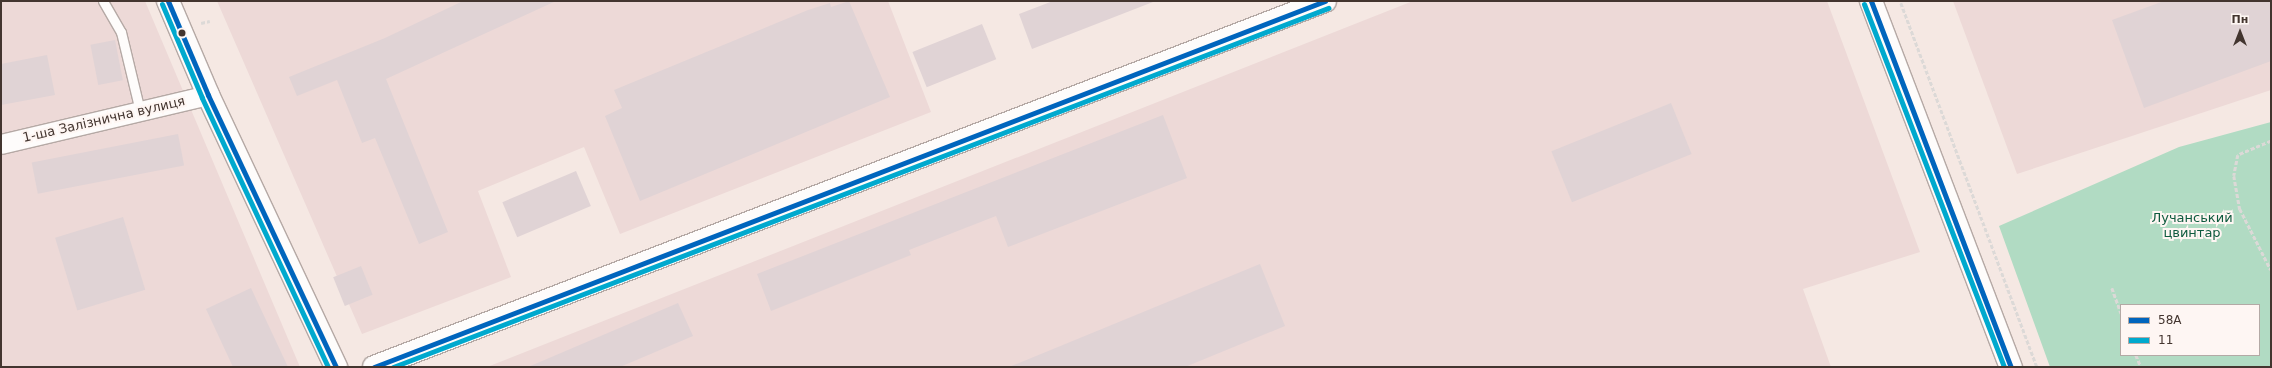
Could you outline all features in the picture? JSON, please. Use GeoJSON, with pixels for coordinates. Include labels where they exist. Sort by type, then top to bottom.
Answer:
{"type":"FeatureCollection","features":[{"type":"Feature","properties":{"kind":"street"},"geometry":{"type":"LineString","coordinates":[[168,1],[208,95],[336,367]]}},
{"type":"Feature","properties":{"kind":"street"},"geometry":{"type":"LineString","coordinates":[[374,367],[1325,1]]}},
{"type":"Feature","properties":{"kind":"street"},"geometry":{"type":"LineString","coordinates":[[1871,1],[2011,367]]}},
{"type":"Feature","properties":{"kind":"street","name":"1-ша Залізнична вулиця"},"geometry":{"type":"LineString","coordinates":[[1,144],[208,95]]}},
{"type":"Feature","properties":{"kind":"lane"},"geometry":{"type":"LineString","coordinates":[[103,1],[121,32],[140,111]]}},
{"type":"Feature","properties":{"kind":"path"},"geometry":{"type":"LineString","coordinates":[[1901,3],[2038,367]]}},
{"type":"Feature","properties":{"kind":"path"},"geometry":{"type":"LineString","coordinates":[[2271,141],[2238,155],[2234,176],[2240,209],[2271,270]]}},
{"type":"Feature","properties":{"kind":"path"},"geometry":{"type":"LineString","coordinates":[[2112,288],[2120,310]]}},
{"type":"Feature","properties":{"kind":"path"},"geometry":{"type":"LineString","coordinates":[[2136,356],[2141,367]]}},
{"type":"Feature","properties":{"kind":"shaded area"},"geometry":{"type":"Polygon","coordinates":[[[1,1],[145,1],[300,367],[1,367],[1,1]]]}},
{"type":"Feature","properties":{"kind":"shaded area"},"geometry":{"type":"Polygon","coordinates":[[[217,1],[888,1],[931,112],[620,234],[584,147],[478,191],[511,277],[362,334],[217,1]]]}},
{"type":"Feature","properties":{"kind":"shaded area"},"geometry":{"type":"Polygon","coordinates":[[[1413,1],[1827,1],[1920,252],[1803,289],[1831,367],[487,367],[1413,1]]]}},
{"type":"Feature","properties":{"kind":"shaded area"},"geometry":{"type":"Polygon","coordinates":[[[1953,1],[2271,1],[2271,90],[2017,174],[1953,1]]]}},
{"type":"Feature","properties":{"kind":"green space","name":"Лучанський цвинтар"},"geometry":{"type":"Polygon","coordinates":[[[2271,122],[2271,367],[2050,367],[1999,226],[2179,147],[2271,122]]]}},
{"type":"Feature","properties":{"kind":"building"},"geometry":{"type":"Polygon","coordinates":[[[463,1],[556,1],[386,79],[448,232],[419,244],[375,138],[362,143],[337,80],[297,96],[289,77],[385,38],[463,1]]]}},
{"type":"Feature","properties":{"kind":"building"},"geometry":{"type":"Polygon","coordinates":[[[849,1],[890,97],[640,201],[605,116],[622,108],[614,90],[808,10],[830,3],[831,7],[849,1]]]}},
{"type":"Feature","properties":{"kind":"building"},"geometry":{"type":"Polygon","coordinates":[[[1053,1],[1153,2],[1032,49],[1019,14],[1053,1]]]}},
{"type":"Feature","properties":{"kind":"building"},"geometry":{"type":"Polygon","coordinates":[[[2164,1],[2271,1],[2271,61],[2144,108],[2112,20],[2164,1]]]}},
{"type":"Feature","properties":{"kind":"building"},"geometry":{"type":"Polygon","coordinates":[[[982,24],[996,59],[927,87],[912,52],[982,24]]]}},
{"type":"Feature","properties":{"kind":"building"},"geometry":{"type":"Polygon","coordinates":[[[115,40],[123,80],[98,85],[90,45],[115,40]]]}},
{"type":"Feature","properties":{"kind":"building"},"geometry":{"type":"Polygon","coordinates":[[[47,55],[55,95],[1,105],[1,64],[47,55]]]}},
{"type":"Feature","properties":{"kind":"building"},"geometry":{"type":"Polygon","coordinates":[[[1671,103],[1692,154],[1572,202],[1551,151],[1671,103]]]}},
{"type":"Feature","properties":{"kind":"building"},"geometry":{"type":"Polygon","coordinates":[[[1163,115],[1187,178],[1008,247],[996,216],[909,250],[911,255],[771,311],[757,274],[1163,115]]]}},
{"type":"Feature","properties":{"kind":"building"},"geometry":{"type":"Polygon","coordinates":[[[178,134],[184,165],[38,194],[32,162],[178,134]]]}},
{"type":"Feature","properties":{"kind":"building"},"geometry":{"type":"Polygon","coordinates":[[[576,171],[591,206],[517,237],[502,202],[576,171]]]}},
{"type":"Feature","properties":{"kind":"building"},"geometry":{"type":"Polygon","coordinates":[[[123,217],[145,290],[77,310],[55,238],[123,217]]]}},
{"type":"Feature","properties":{"kind":"building"},"geometry":{"type":"Polygon","coordinates":[[[1260,264],[1285,326],[1185,367],[1009,367],[1260,264]]]}},
{"type":"Feature","properties":{"kind":"building"},"geometry":{"type":"Polygon","coordinates":[[[361,266],[373,295],[345,306],[333,277],[361,266]]]}},
{"type":"Feature","properties":{"kind":"building"},"geometry":{"type":"Polygon","coordinates":[[[251,288],[288,367],[233,367],[206,309],[251,288]]]}},
{"type":"Feature","properties":{"kind":"building"},"geometry":{"type":"Polygon","coordinates":[[[678,303],[693,336],[620,367],[528,367],[678,303]]]}},
{"type":"Feature","properties":{"kind":"transit line","name":"58А"},"geometry":{"type":"LineString","coordinates":[[168,1],[208,95],[336,367]]}},
{"type":"Feature","properties":{"kind":"transit line","name":"58А"},"geometry":{"type":"LineString","coordinates":[[374,367],[1325,1]]}},
{"type":"Feature","properties":{"kind":"transit line","name":"58А"},"geometry":{"type":"LineString","coordinates":[[1871,1],[2011,367]]}},
{"type":"Feature","properties":{"kind":"transit line","name":"11"},"geometry":{"type":"LineString","coordinates":[[162,4],[202,98],[328,367]]}},
{"type":"Feature","properties":{"kind":"transit line","name":"11"},"geometry":{"type":"LineString","coordinates":[[1864,4],[2004,367]]}},
{"type":"Feature","properties":{"kind":"transit line","name":"11"},"geometry":{"type":"LineString","coordinates":[[393,367],[1328,8]]}}]}
